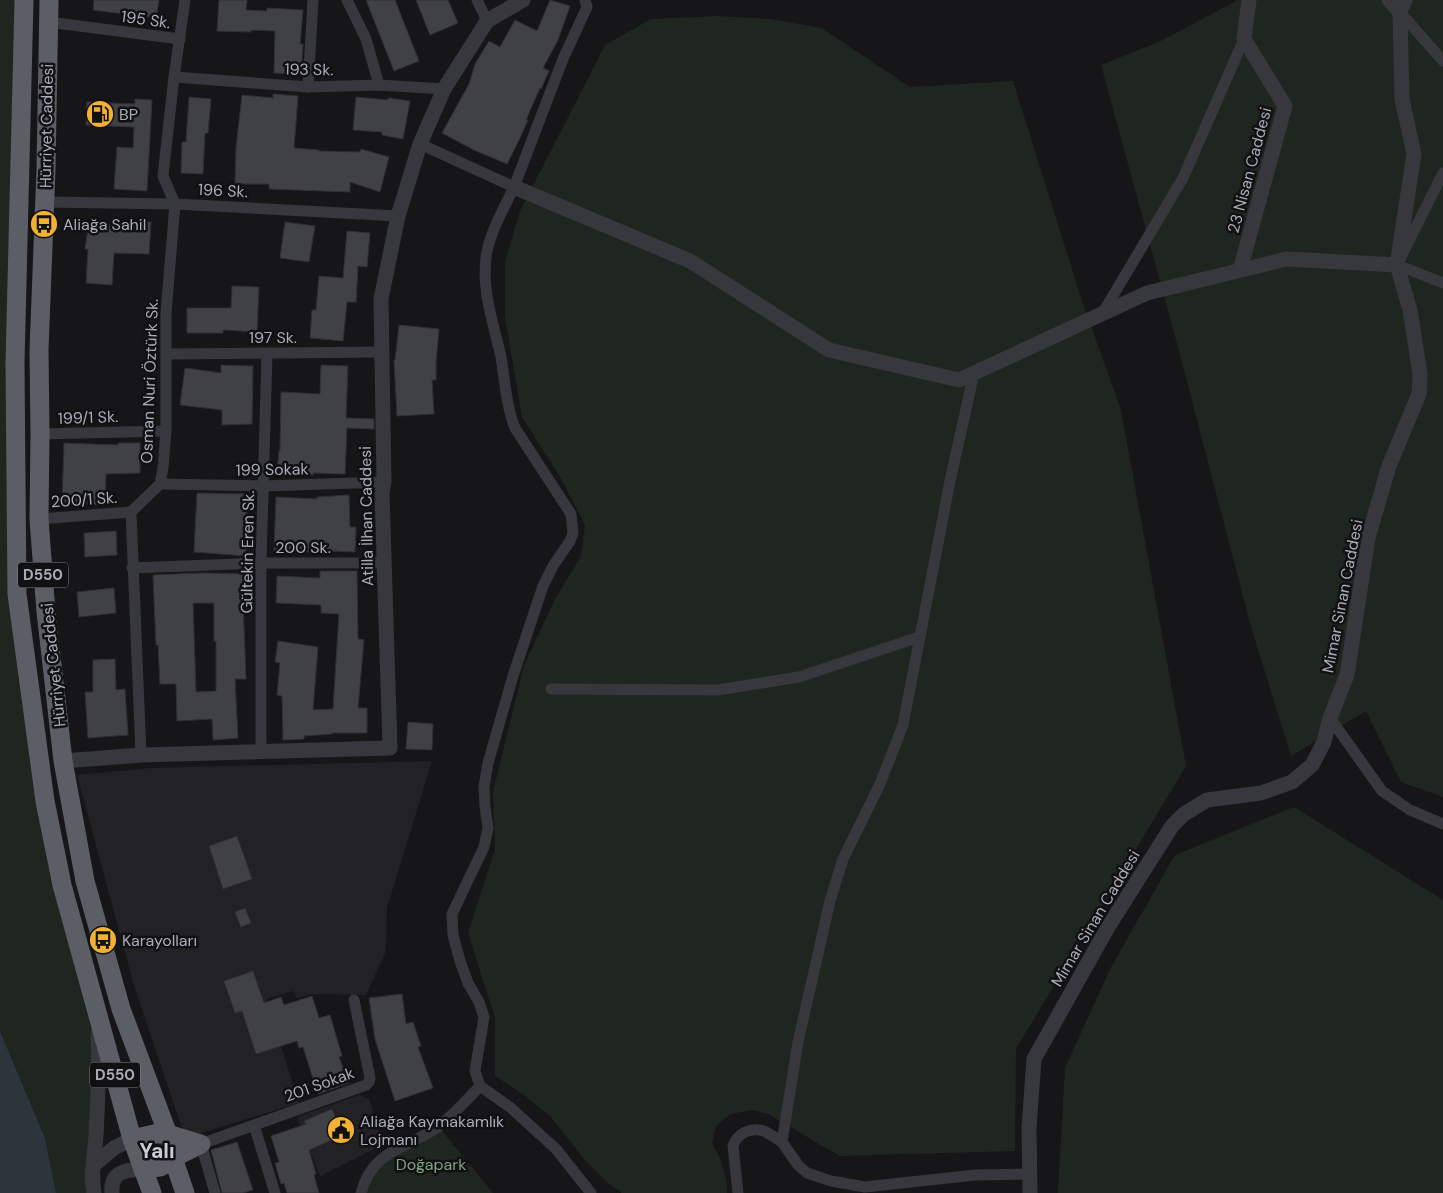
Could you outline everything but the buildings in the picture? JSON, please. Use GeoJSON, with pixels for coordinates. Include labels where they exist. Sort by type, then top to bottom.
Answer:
{"type":"FeatureCollection","features":[{"type":"Feature","properties":{"kind":"highway","name":"Hürriyet Caddesi"},"geometry":{"type":"LineString","coordinates":[[24,0],[15,363],[17,594],[45,801],[62,885],[98,1010],[132,1140],[152,1193]]}},
{"type":"Feature","properties":{"kind":"highway","name":"Hürriyet Caddesi"},"geometry":{"type":"LineString","coordinates":[[49,0],[45,202],[39,350],[39,519],[46,612],[63,761],[85,881],[121,1009],[173,1148],[173,1158],[185,1193]]}},
{"type":"Feature","properties":{"kind":"highway"},"geometry":{"type":"LineString","coordinates":[[132,1140],[154,1134],[168,1134],[201,1144]]}},
{"type":"Feature","properties":{"kind":"highway"},"geometry":{"type":"LineString","coordinates":[[144,1170],[160,1167],[201,1144]]}},
{"type":"Feature","properties":{"kind":"street","name":"Osman Nuri Öztürk Sk."},"geometry":{"type":"LineString","coordinates":[[131,512],[160,484],[163,468],[166,431],[166,313],[175,204],[162,176],[185,0]]}},
{"type":"Feature","properties":{"kind":"street"},"geometry":{"type":"LineString","coordinates":[[308,87],[313,0]]}},
{"type":"Feature","properties":{"kind":"street"},"geometry":{"type":"LineString","coordinates":[[347,0],[366,39],[379,85]]}},
{"type":"Feature","properties":{"kind":"street"},"geometry":{"type":"LineString","coordinates":[[477,0],[487,21]]}},
{"type":"Feature","properties":{"kind":"street","name":"Atilla İlhan Caddesi"},"geometry":{"type":"LineString","coordinates":[[63,761],[141,755],[390,748],[382,493],[384,482],[381,299],[398,216],[420,144],[444,89],[487,21],[524,0]]}},
{"type":"Feature","properties":{"kind":"street"},"geometry":{"type":"LineString","coordinates":[[585,0],[587,7],[488,247],[486,273],[490,313],[500,355],[510,415],[515,428],[570,514],[573,533],[543,586],[513,676],[488,763],[484,787],[488,828],[484,847],[452,914],[453,935],[460,961],[468,984],[484,1016],[475,1071],[480,1086],[511,1108],[556,1149],[591,1193]]}},
{"type":"Feature","properties":{"kind":"street"},"geometry":{"type":"LineString","coordinates":[[1102,314],[1183,178],[1244,39],[1248,0]]}},
{"type":"Feature","properties":{"kind":"street"},"geometry":{"type":"LineString","coordinates":[[1389,0],[1402,6],[1443,61]]}},
{"type":"Feature","properties":{"kind":"street"},"geometry":{"type":"LineString","coordinates":[[1397,265],[1414,154],[1402,99],[1402,6]]}},
{"type":"Feature","properties":{"kind":"street","name":"195 Sk."},"geometry":{"type":"LineString","coordinates":[[48,22],[180,40]]}},
{"type":"Feature","properties":{"kind":"street","name":"23 Nisan Caddesi"},"geometry":{"type":"LineString","coordinates":[[1240,270],[1285,106],[1244,39]]}},
{"type":"Feature","properties":{"kind":"street","name":"193 Sk."},"geometry":{"type":"LineString","coordinates":[[174,77],[308,87],[379,85],[444,89]]}},
{"type":"Feature","properties":{"kind":"street"},"geometry":{"type":"LineString","coordinates":[[420,144],[514,187],[690,261],[829,350],[959,380],[1147,293],[1287,259],[1397,265],[1443,283]]}},
{"type":"Feature","properties":{"kind":"street"},"geometry":{"type":"LineString","coordinates":[[1397,265],[1443,173]]}},
{"type":"Feature","properties":{"kind":"street","name":"196 Sk."},"geometry":{"type":"LineString","coordinates":[[45,202],[175,204],[398,216]]}},
{"type":"Feature","properties":{"kind":"street","name":"Mimar Sinan Caddesi"},"geometry":{"type":"LineString","coordinates":[[1030,1193],[1029,1128],[1034,1059],[1108,927],[1172,826],[1184,814],[1207,800],[1261,793],[1292,782],[1312,765],[1324,742],[1330,718],[1347,675],[1368,538],[1389,466],[1419,394],[1420,374],[1410,310],[1397,265]]}},
{"type":"Feature","properties":{"kind":"street","name":"197 Sk."},"geometry":{"type":"LineString","coordinates":[[166,354],[381,352]]}},
{"type":"Feature","properties":{"kind":"street","name":"Gültekin Eren Sk."},"geometry":{"type":"LineString","coordinates":[[261,751],[262,563],[267,354]]}},
{"type":"Feature","properties":{"kind":"street"},"geometry":{"type":"LineString","coordinates":[[782,1142],[798,1042],[830,901],[843,859],[880,784],[904,725],[919,637],[950,481],[974,373]]}},
{"type":"Feature","properties":{"kind":"street","name":"199/1 Sk."},"geometry":{"type":"LineString","coordinates":[[40,434],[166,431]]}},
{"type":"Feature","properties":{"kind":"street","name":"199 Sokak"},"geometry":{"type":"LineString","coordinates":[[160,484],[264,486],[384,482]]}},
{"type":"Feature","properties":{"kind":"street"},"geometry":{"type":"LineString","coordinates":[[131,512],[141,755]]}},
{"type":"Feature","properties":{"kind":"street","name":"200/1 Sk."},"geometry":{"type":"LineString","coordinates":[[39,519],[131,512]]}},
{"type":"Feature","properties":{"kind":"street","name":"200 Sk."},"geometry":{"type":"LineString","coordinates":[[132,568],[262,563],[384,564]]}},
{"type":"Feature","properties":{"kind":"street"},"geometry":{"type":"LineString","coordinates":[[551,689],[718,690],[799,677],[919,637]]}},
{"type":"Feature","properties":{"kind":"street"},"geometry":{"type":"LineString","coordinates":[[1330,718],[1382,791],[1410,810],[1443,824]]}},
{"type":"Feature","properties":{"kind":"street","name":"201 Sokak"},"geometry":{"type":"LineString","coordinates":[[201,1144],[366,1085],[370,1078],[354,1000]]}},
{"type":"Feature","properties":{"kind":"street"},"geometry":{"type":"LineString","coordinates":[[94,1193],[92,1180],[100,1080],[98,1010]]}},
{"type":"Feature","properties":{"kind":"street"},"geometry":{"type":"LineString","coordinates":[[361,1193],[369,1172],[379,1160],[438,1126],[480,1086]]}},
{"type":"Feature","properties":{"kind":"street"},"geometry":{"type":"LineString","coordinates":[[254,1124],[275,1193]]}},
{"type":"Feature","properties":{"kind":"street"},"geometry":{"type":"LineString","coordinates":[[738,1193],[733,1146],[735,1138],[742,1133],[752,1130],[763,1131],[782,1142],[798,1165],[807,1173],[863,1190],[975,1174],[1030,1174]]}},
{"type":"Feature","properties":{"kind":"street"},"geometry":{"type":"LineString","coordinates":[[94,1164],[114,1148],[132,1140]]}},
{"type":"Feature","properties":{"kind":"street"},"geometry":{"type":"LineString","coordinates":[[201,1144],[215,1193]]}},
{"type":"Feature","properties":{"kind":"street"},"geometry":{"type":"LineString","coordinates":[[112,1193],[111,1185],[115,1177],[122,1172],[144,1170]]}},
{"type":"Feature","properties":{"kind":"shaded area"},"geometry":{"type":"Polygon","coordinates":[[[432,761],[387,908],[386,951],[366,995],[314,994],[297,998],[293,991],[266,999],[299,1103],[195,1135],[183,1131],[133,982],[77,775],[150,768],[432,761]]]}},
{"type":"Feature","properties":{"kind":"shaded area"},"geometry":{"type":"Polygon","coordinates":[[[0,1031],[45,1138],[56,1193],[0,1193],[0,1031]]]}},
{"type":"Feature","properties":{"kind":"shaded area","name":"Aliağa Kaymakamlık Lojmanı"},"geometry":{"type":"Polygon","coordinates":[[[359,1095],[369,1099],[384,1144],[320,1176],[297,1117],[359,1095]]]}},
{"type":"Feature","properties":{"kind":"green space"},"geometry":{"type":"Polygon","coordinates":[[[0,0],[24,0],[17,594],[45,801],[98,1010],[94,1193],[56,1193],[45,1138],[0,1031],[0,0]]]}},
{"type":"Feature","properties":{"kind":"green space"},"geometry":{"type":"Polygon","coordinates":[[[1235,0],[1443,0],[1443,797],[1401,782],[1366,711],[1291,756],[1251,627],[1179,351],[1101,65],[1161,41],[1235,0]]]}},
{"type":"Feature","properties":{"kind":"green space"},"geometry":{"type":"Polygon","coordinates":[[[719,16],[770,19],[822,28],[910,87],[1013,81],[1082,301],[1121,410],[1186,766],[1016,1049],[1015,1151],[840,1156],[768,1114],[752,1110],[731,1114],[716,1126],[712,1143],[723,1167],[727,1193],[622,1193],[609,1184],[584,1159],[551,1117],[524,1095],[495,1076],[495,1018],[468,933],[495,849],[493,792],[524,665],[555,599],[581,556],[585,525],[560,477],[522,417],[505,317],[505,262],[520,211],[605,45],[651,19],[719,16]]]}},
{"type":"Feature","properties":{"kind":"green space"},"geometry":{"type":"Polygon","coordinates":[[[1294,807],[1443,900],[1443,1193],[1058,1193],[1065,1068],[1110,969],[1175,855],[1294,807]]]}},
{"type":"Feature","properties":{"kind":"green space","name":"Doğapark"},"geometry":{"type":"Polygon","coordinates":[[[438,1126],[493,1193],[361,1193],[369,1172],[438,1126]]]}},
{"type":"Feature","properties":{"kind":"place","name":"BP"},"geometry":{"type":"Point","coordinates":[100,114]}},
{"type":"Feature","properties":{"kind":"place","name":"Aliağa Sahil"},"geometry":{"type":"Point","coordinates":[44,224]}},
{"type":"Feature","properties":{"kind":"place","name":"Karayolları"},"geometry":{"type":"Point","coordinates":[103,940]}},
{"type":"Feature","properties":{"kind":"place","name":"Aliağa Kaymakamlık Lojmanı"},"geometry":{"type":"Point","coordinates":[341,1130]}},
{"type":"Feature","properties":{"kind":"district","name":"Yalı"},"geometry":{"type":"Point","coordinates":[157,1151]}}]}
